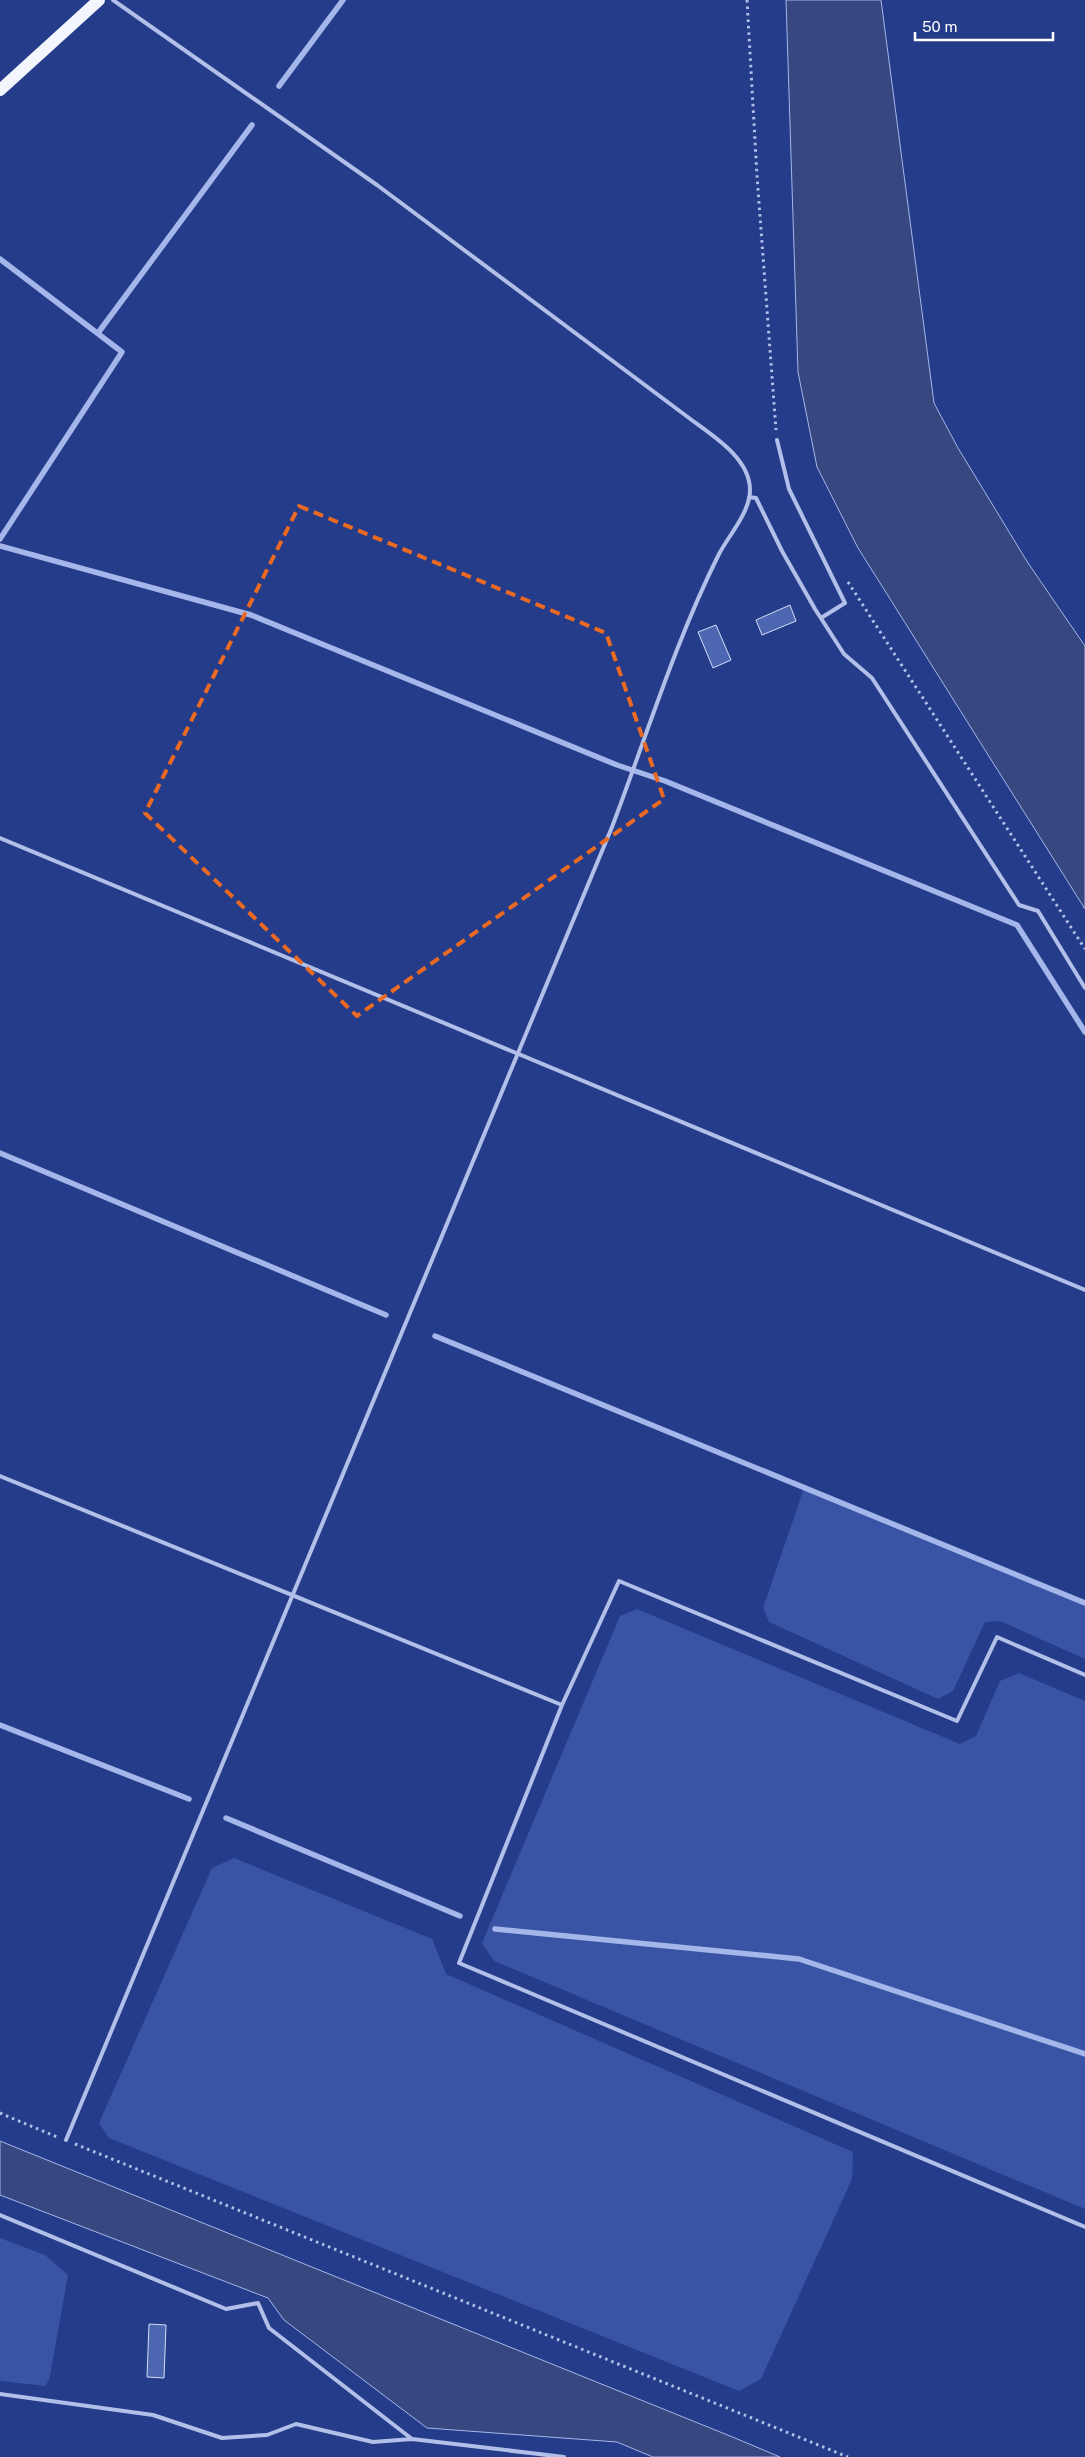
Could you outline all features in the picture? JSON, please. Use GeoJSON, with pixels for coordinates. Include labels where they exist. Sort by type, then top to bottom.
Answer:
{"type":"FeatureCollection","features":[{"type":"Feature","properties":{"kind":"main road"},"geometry":{"type":"LineString","coordinates":[[0,90],[99,0]]}},
{"type":"Feature","properties":{"kind":"lane"},"geometry":{"type":"LineString","coordinates":[[66,2140],[622,801],[687,624],[749,497],[748,476],[743,466],[731,452],[685,415],[377,185],[113,0]]}},
{"type":"Feature","properties":{"kind":"lane"},"geometry":{"type":"LineString","coordinates":[[777,440],[789,489],[845,603],[821,618]]}},
{"type":"Feature","properties":{"kind":"lane"},"geometry":{"type":"LineString","coordinates":[[749,497],[756,498],[782,551],[844,654],[872,678],[1019,905],[1038,911],[1085,988]]}},
{"type":"Feature","properties":{"kind":"lane"},"geometry":{"type":"LineString","coordinates":[[0,838],[1085,1290]]}},
{"type":"Feature","properties":{"kind":"lane"},"geometry":{"type":"LineString","coordinates":[[0,1476],[562,1705]]}},
{"type":"Feature","properties":{"kind":"lane"},"geometry":{"type":"LineString","coordinates":[[1085,1675],[997,1637],[957,1721],[619,1581],[562,1705],[459,1963],[1085,2227]]}},
{"type":"Feature","properties":{"kind":"lane"},"geometry":{"type":"LineString","coordinates":[[0,2215],[226,2309],[258,2303],[269,2328],[412,2439]]}},
{"type":"Feature","properties":{"kind":"lane"},"geometry":{"type":"LineString","coordinates":[[0,2394],[153,2415],[222,2438],[267,2435],[296,2424],[373,2442],[412,2439],[564,2457]]}},
{"type":"Feature","properties":{"kind":"path"},"geometry":{"type":"LineString","coordinates":[[747,0],[757,176],[777,440]]}},
{"type":"Feature","properties":{"kind":"path"},"geometry":{"type":"LineString","coordinates":[[844,575],[1085,949]]}},
{"type":"Feature","properties":{"kind":"path"},"geometry":{"type":"LineString","coordinates":[[0,2113],[848,2457]]}},
{"type":"Feature","properties":{"kind":"highlighted area"},"geometry":{"type":"Polygon","coordinates":[[[299,506],[606,633],[664,799],[357,1016],[145,813],[299,506]]]}},
{"type":"Feature","properties":{"kind":"shaded area"},"geometry":{"type":"Polygon","coordinates":[[[786,0],[881,0],[934,403],[958,448],[1028,563],[1085,646],[1085,909],[858,548],[817,467],[798,372],[786,0]]]}},
{"type":"Feature","properties":{"kind":"shaded area"},"geometry":{"type":"Polygon","coordinates":[[[804,1488],[1085,1603],[1085,1659],[1000,1621],[985,1622],[953,1691],[938,1699],[769,1622],[763,1608],[804,1488]]]}},
{"type":"Feature","properties":{"kind":"shaded area"},"geometry":{"type":"Polygon","coordinates":[[[637,1609],[960,1744],[976,1736],[1000,1681],[1019,1673],[1085,1701],[1085,2209],[494,1961],[482,1943],[620,1616],[637,1609]]]}},
{"type":"Feature","properties":{"kind":"shaded area"},"geometry":{"type":"Polygon","coordinates":[[[234,1858],[432,1939],[446,1974],[853,2152],[852,2179],[761,2379],[739,2391],[109,2138],[99,2123],[212,1868],[234,1858]]]}},
{"type":"Feature","properties":{"kind":"shaded area"},"geometry":{"type":"Polygon","coordinates":[[[0,2141],[780,2457],[653,2457],[617,2442],[427,2428],[284,2320],[268,2298],[0,2195],[0,2141]]]}},
{"type":"Feature","properties":{"kind":"shaded area"},"geometry":{"type":"Polygon","coordinates":[[[0,2238],[45,2255],[68,2275],[50,2376],[46,2386],[0,2381],[0,2238]]]}},
{"type":"Feature","properties":{"kind":"building"},"geometry":{"type":"Polygon","coordinates":[[[790,605],[796,621],[762,635],[756,620],[790,605]]]}},
{"type":"Feature","properties":{"kind":"building"},"geometry":{"type":"Polygon","coordinates":[[[716,625],[731,660],[713,668],[698,632],[716,625]]]}},
{"type":"Feature","properties":{"kind":"building"},"geometry":{"type":"Polygon","coordinates":[[[149,2324],[166,2325],[164,2378],[147,2377],[149,2324]]]}},
{"type":"Feature","properties":{"kind":"waterway"},"geometry":{"type":"LineString","coordinates":[[279,86],[343,0]]}},
{"type":"Feature","properties":{"kind":"waterway"},"geometry":{"type":"LineString","coordinates":[[98,333],[252,125]]}},
{"type":"Feature","properties":{"kind":"waterway"},"geometry":{"type":"LineString","coordinates":[[0,259],[122,352],[0,539]]}},
{"type":"Feature","properties":{"kind":"waterway"},"geometry":{"type":"LineString","coordinates":[[0,546],[251,615],[617,765],[665,781],[1017,925],[1085,1032]]}},
{"type":"Feature","properties":{"kind":"waterway"},"geometry":{"type":"LineString","coordinates":[[0,1153],[386,1315]]}},
{"type":"Feature","properties":{"kind":"waterway"},"geometry":{"type":"LineString","coordinates":[[435,1336],[1085,1603]]}},
{"type":"Feature","properties":{"kind":"waterway"},"geometry":{"type":"LineString","coordinates":[[0,1725],[189,1799]]}},
{"type":"Feature","properties":{"kind":"waterway"},"geometry":{"type":"LineString","coordinates":[[226,1818],[460,1916]]}},
{"type":"Feature","properties":{"kind":"waterway"},"geometry":{"type":"LineString","coordinates":[[495,1929],[799,1959],[1085,2054]]}}]}
